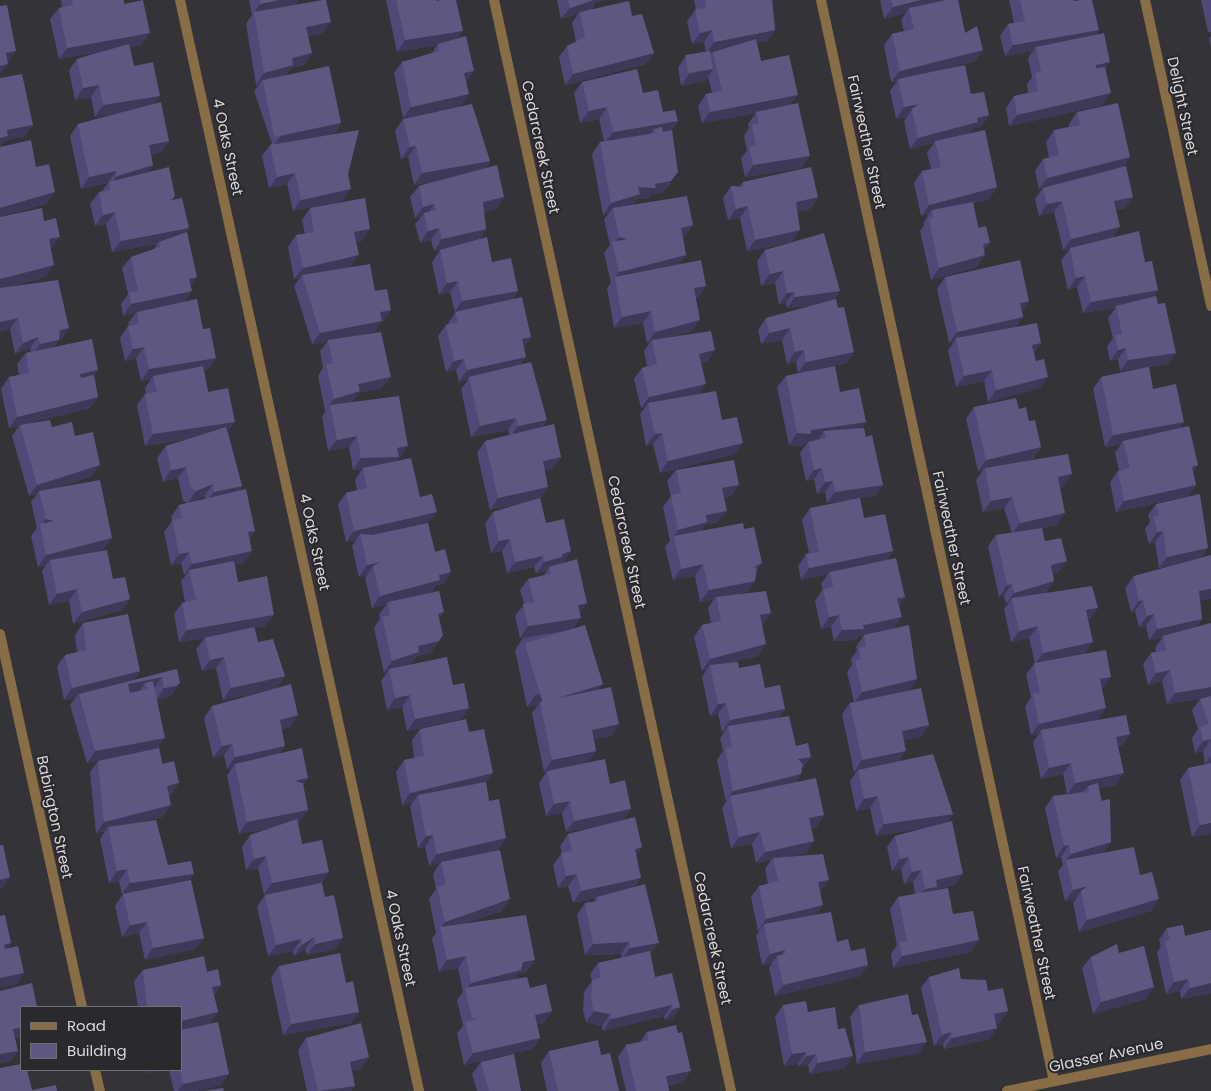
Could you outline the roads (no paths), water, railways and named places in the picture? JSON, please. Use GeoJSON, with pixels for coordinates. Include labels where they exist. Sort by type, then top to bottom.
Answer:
{"type":"FeatureCollection","features":[{"type":"Feature","properties":{"kind":"street","name":"4 Oaks Street"},"geometry":{"type":"LineString","coordinates":[[180,0],[419,1091]]}},
{"type":"Feature","properties":{"kind":"street","name":"Cedarcreek Street"},"geometry":{"type":"LineString","coordinates":[[494,0],[731,1091]]}},
{"type":"Feature","properties":{"kind":"street","name":"Fairweather Street"},"geometry":{"type":"LineString","coordinates":[[821,0],[1054,1081]]}},
{"type":"Feature","properties":{"kind":"street","name":"Delight Street"},"geometry":{"type":"LineString","coordinates":[[1145,0],[1211,306]]}},
{"type":"Feature","properties":{"kind":"street","name":"Babington Street"},"geometry":{"type":"LineString","coordinates":[[0,634],[82,1006]]}},
{"type":"Feature","properties":{"kind":"street","name":"Glasser Avenue"},"geometry":{"type":"LineString","coordinates":[[1007,1091],[1211,1049]]}},
{"type":"Feature","properties":{"kind":"street"},"geometry":{"type":"LineString","coordinates":[[95,1071],[100,1091]]}}]}
